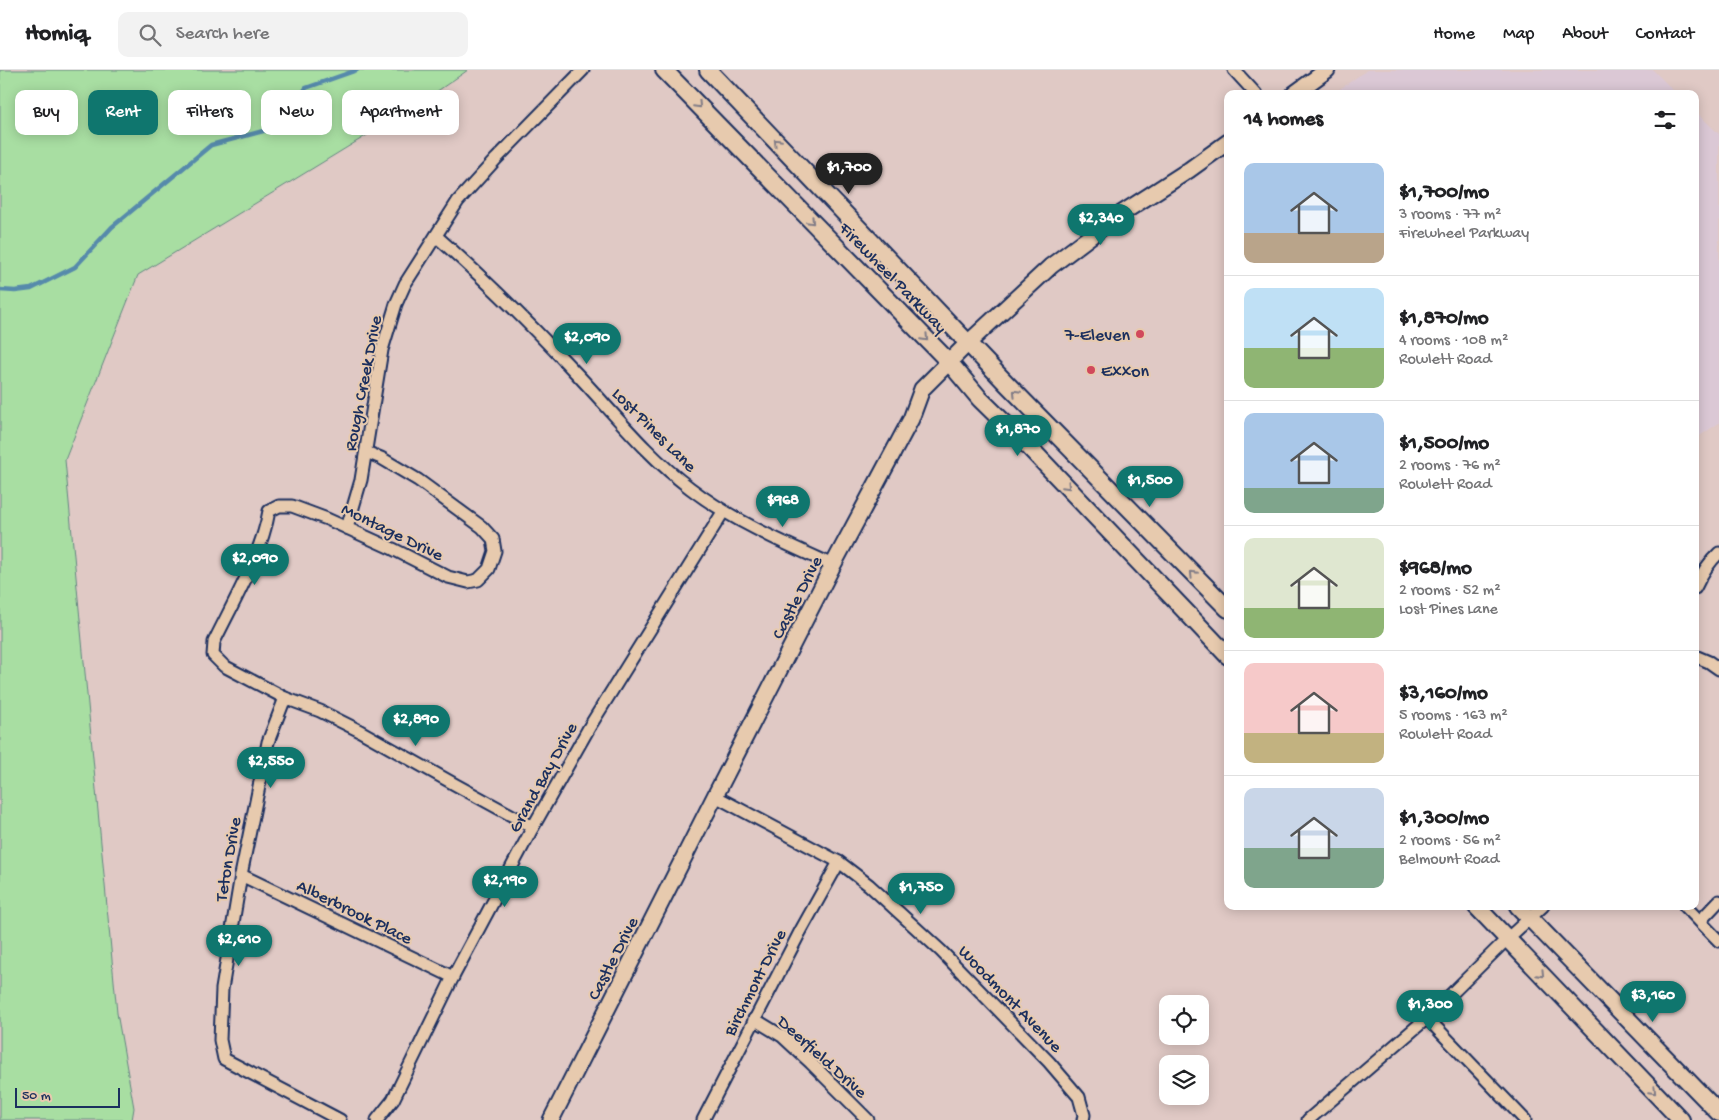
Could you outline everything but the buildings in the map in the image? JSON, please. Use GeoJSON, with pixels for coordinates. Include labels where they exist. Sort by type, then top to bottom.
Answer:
{"type":"FeatureCollection","features":[{"type":"Feature","properties":{"kind":"main road","name":"Firewheel Parkway"},"geometry":{"type":"LineString","coordinates":[[664,70],[949,362],[980,399],[1029,447],[1224,652]]}},
{"type":"Feature","properties":{"kind":"main road"},"geometry":{"type":"LineString","coordinates":[[700,70],[735,98]]}},
{"type":"Feature","properties":{"kind":"main road","name":"Firewheel Parkway"},"geometry":{"type":"LineString","coordinates":[[708,70],[968,343],[1224,605]]}},
{"type":"Feature","properties":{"kind":"main road"},"geometry":{"type":"LineString","coordinates":[[1480,910],[1681,1120]]}},
{"type":"Feature","properties":{"kind":"main road"},"geometry":{"type":"LineString","coordinates":[[1522,910],[1719,1114]]}},
{"type":"Feature","properties":{"kind":"street","name":"Rough Creek Drive"},"geometry":{"type":"LineString","coordinates":[[347,528],[361,480],[382,350],[394,311],[405,284],[458,201],[496,159],[583,70]]}},
{"type":"Feature","properties":{"kind":"street"},"geometry":{"type":"LineString","coordinates":[[1234,70],[1252,90]]}},
{"type":"Feature","properties":{"kind":"street"},"geometry":{"type":"LineString","coordinates":[[1300,90],[1327,70]]}},
{"type":"Feature","properties":{"kind":"street","name":"Castle Drive"},"geometry":{"type":"LineString","coordinates":[[552,1120],[715,796],[911,419],[922,390],[968,343],[1051,266],[1088,237],[1224,145]]}},
{"type":"Feature","properties":{"kind":"street","name":"Lost Pines Lane"},"geometry":{"type":"LineString","coordinates":[[436,236],[522,318],[659,462],[689,488],[723,512],[833,566]]}},
{"type":"Feature","properties":{"kind":"street","name":"Montage Drive"},"geometry":{"type":"LineString","coordinates":[[285,698],[224,666],[213,655],[214,642],[267,526],[269,510],[279,506],[292,506],[347,528],[427,565],[448,577],[468,582],[478,580],[489,569],[495,551],[493,539],[482,527],[418,480],[393,464],[366,452]]}},
{"type":"Feature","properties":{"kind":"street","name":"Grand Bay Drive"},"geometry":{"type":"LineString","coordinates":[[377,1120],[393,1100],[453,977],[533,826],[590,726],[723,512]]}},
{"type":"Feature","properties":{"kind":"street"},"geometry":{"type":"LineString","coordinates":[[1699,580],[1712,559],[1719,553]]}},
{"type":"Feature","properties":{"kind":"street"},"geometry":{"type":"LineString","coordinates":[[1699,658],[1719,669]]}},
{"type":"Feature","properties":{"kind":"street"},"geometry":{"type":"LineString","coordinates":[[285,698],[320,711],[360,731],[533,826]]}},
{"type":"Feature","properties":{"kind":"street","name":"Teton Drive"},"geometry":{"type":"LineString","coordinates":[[285,698],[268,742],[241,875],[222,989],[220,1040],[224,1059],[340,1120]]}},
{"type":"Feature","properties":{"kind":"street","name":"Woodmont Avenue"},"geometry":{"type":"LineString","coordinates":[[715,796],[840,862],[869,885],[941,951],[1049,1062],[1079,1097],[1084,1115],[1083,1120]]}},
{"type":"Feature","properties":{"kind":"street","name":"Birchmont Drive"},"geometry":{"type":"LineString","coordinates":[[703,1120],[800,932],[840,862]]}},
{"type":"Feature","properties":{"kind":"street","name":"Alberbrook Place"},"geometry":{"type":"LineString","coordinates":[[241,875],[453,977]]}},
{"type":"Feature","properties":{"kind":"street"},"geometry":{"type":"LineString","coordinates":[[1700,921],[1719,901]]}},
{"type":"Feature","properties":{"kind":"street"},"geometry":{"type":"LineString","coordinates":[[1308,1120],[1427,1018],[1507,938],[1539,910]]}},
{"type":"Feature","properties":{"kind":"street"},"geometry":{"type":"LineString","coordinates":[[1689,910],[1719,941]]}},
{"type":"Feature","properties":{"kind":"street"},"geometry":{"type":"LineString","coordinates":[[1427,1018],[1525,1120]]}},
{"type":"Feature","properties":{"kind":"street","name":"Deerfield Drive"},"geometry":{"type":"LineString","coordinates":[[754,1019],[782,1036],[868,1120]]}},
{"type":"Feature","properties":{"kind":"shaded area"},"geometry":{"type":"Polygon","coordinates":[[[1367,70],[1653,70],[1673,90],[1339,90],[1367,70]]]}},
{"type":"Feature","properties":{"kind":"shaded area"},"geometry":{"type":"Polygon","coordinates":[[[1699,115],[1719,134],[1719,423],[1699,436],[1699,115]]]}},
{"type":"Feature","properties":{"kind":"green space"},"geometry":{"type":"Polygon","coordinates":[[[0,70],[468,70],[439,90],[342,90],[342,135],[367,135],[138,275],[65,460],[117,1013],[134,1108],[132,1120],[0,1120],[0,70]]]}},
{"type":"Feature","properties":{"kind":"waterway"},"geometry":{"type":"LineString","coordinates":[[0,290],[31,289],[75,267],[112,227],[211,145],[278,127],[306,88],[357,70]]}},
{"type":"Feature","properties":{"kind":"place","name":"7-Eleven"},"geometry":{"type":"Point","coordinates":[1140,334]}},
{"type":"Feature","properties":{"kind":"place","name":"Exxon"},"geometry":{"type":"Point","coordinates":[1091,370]}}]}
